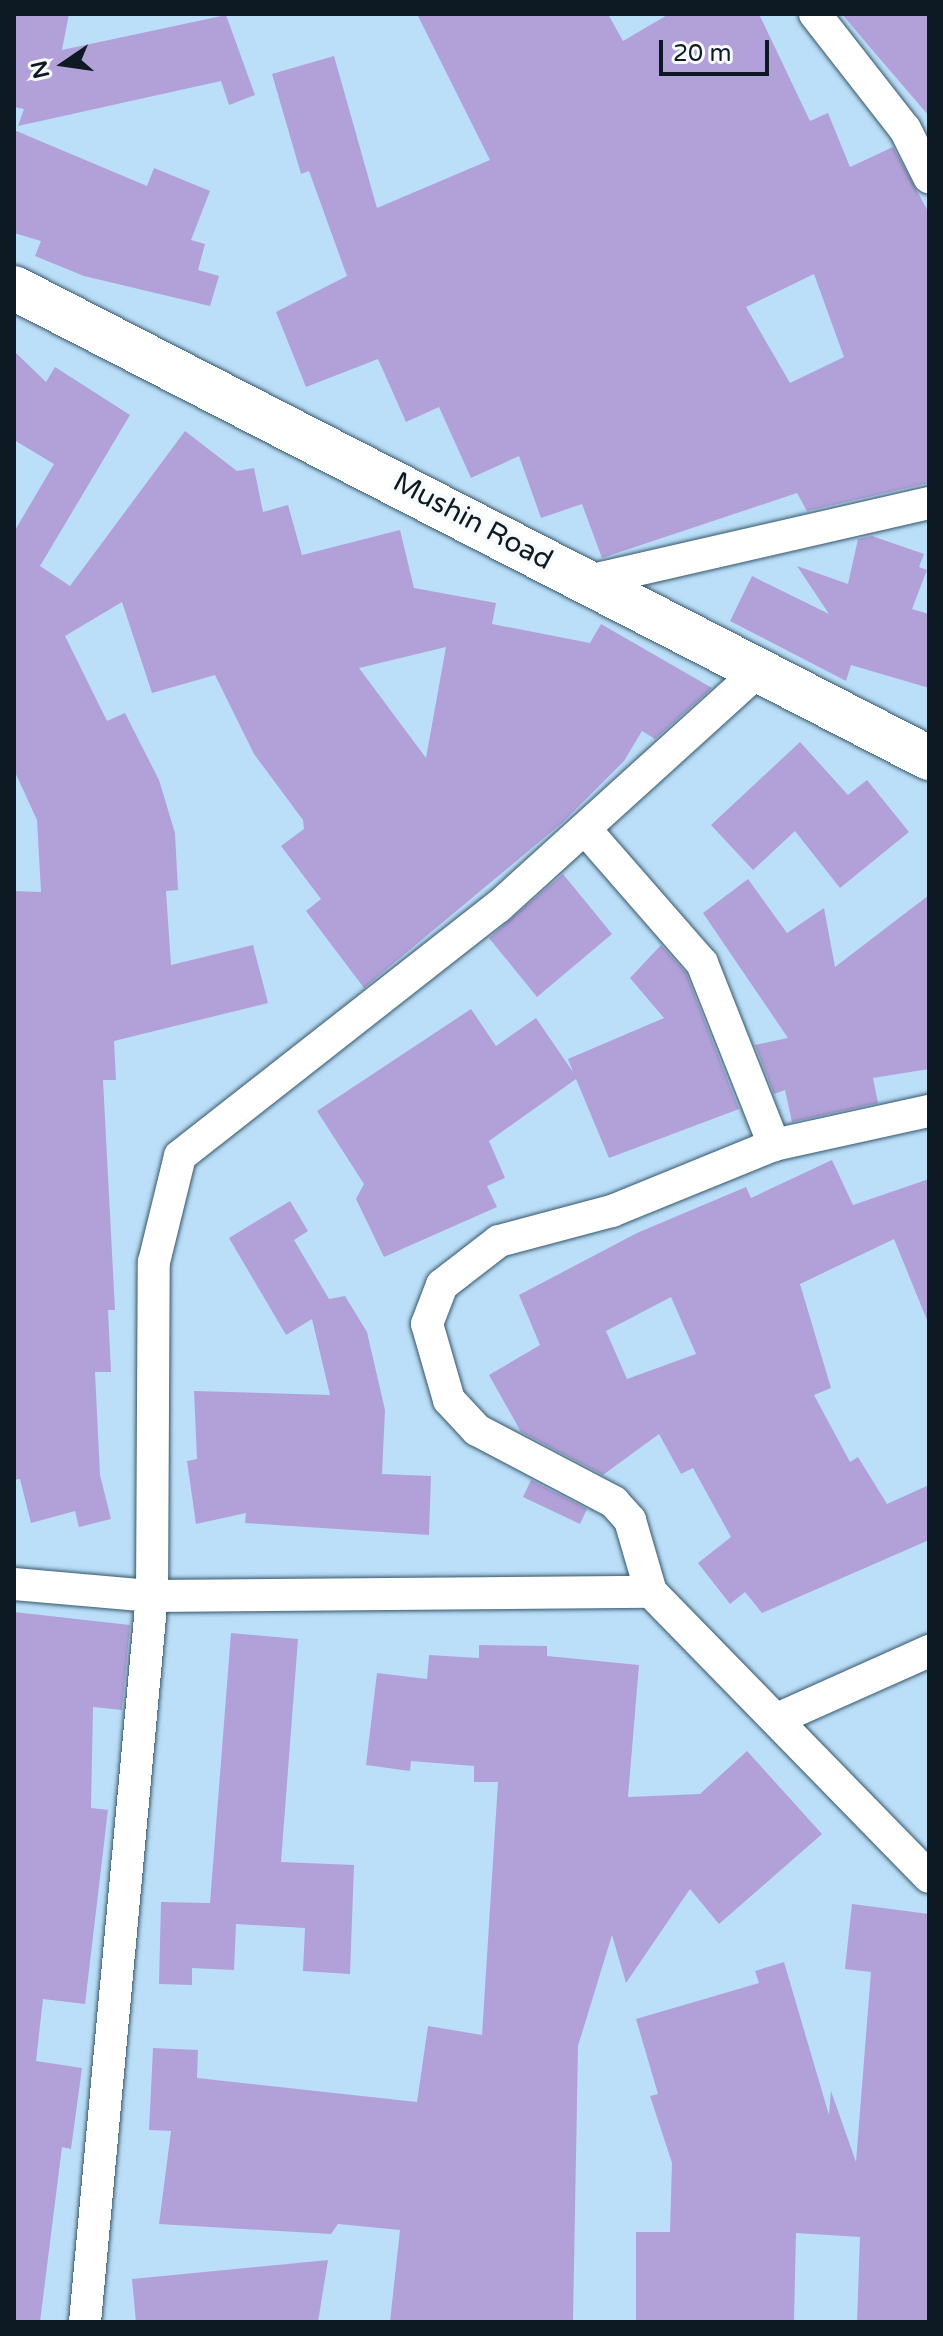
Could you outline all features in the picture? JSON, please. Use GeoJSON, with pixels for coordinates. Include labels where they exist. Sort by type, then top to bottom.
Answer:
{"type":"FeatureCollection","features":[{"type":"Feature","properties":{"kind":"main road","name":"Mushin Road"},"geometry":{"type":"LineString","coordinates":[[14,288],[588,581],[754,675],[929,758]]}},
{"type":"Feature","properties":{"kind":"street"},"geometry":{"type":"LineString","coordinates":[[815,14],[905,129],[929,177]]}},
{"type":"Feature","properties":{"kind":"street"},"geometry":{"type":"LineString","coordinates":[[588,581],[929,503]]}},
{"type":"Feature","properties":{"kind":"street"},"geometry":{"type":"LineString","coordinates":[[85,2322],[152,1596],[154,1262],[180,1156],[498,907],[754,675]]}},
{"type":"Feature","properties":{"kind":"street"},"geometry":{"type":"LineString","coordinates":[[585,829],[702,963],[774,1145]]}},
{"type":"Feature","properties":{"kind":"street"},"geometry":{"type":"LineString","coordinates":[[929,1111],[774,1145],[612,1211],[499,1241],[442,1285],[427,1324],[449,1400],[477,1430],[614,1502],[630,1520],[651,1592],[929,1877]]}},
{"type":"Feature","properties":{"kind":"street"},"geometry":{"type":"LineString","coordinates":[[14,1584],[152,1596],[651,1592]]}},
{"type":"Feature","properties":{"kind":"street"},"geometry":{"type":"LineString","coordinates":[[777,1719],[929,1651]]}},
{"type":"Feature","properties":{"kind":"building"},"geometry":{"type":"Polygon","coordinates":[[[14,14],[69,14],[62,50],[226,15],[255,95],[229,105],[221,81],[18,126],[24,109],[14,107],[14,14]]]}},
{"type":"Feature","properties":{"kind":"building"},"geometry":{"type":"Polygon","coordinates":[[[417,14],[608,14],[623,41],[669,14],[759,14],[810,121],[828,113],[850,167],[893,147],[929,213],[929,483],[807,511],[797,493],[602,558],[582,504],[541,518],[519,456],[471,478],[439,407],[406,422],[378,359],[306,387],[276,312],[347,276],[309,171],[301,174],[272,74],[334,56],[377,208],[490,160],[417,14]],[[814,274],[746,307],[790,383],[844,357],[814,274]]]}},
{"type":"Feature","properties":{"kind":"building"},"geometry":{"type":"Polygon","coordinates":[[[842,14],[929,14],[929,116],[874,52],[842,14]]]}},
{"type":"Feature","properties":{"kind":"building"},"geometry":{"type":"Polygon","coordinates":[[[14,130],[147,186],[154,168],[210,191],[191,240],[205,244],[198,270],[219,276],[210,306],[84,276],[35,256],[41,241],[14,233],[14,130]]]}},
{"type":"Feature","properties":{"kind":"building"},"geometry":{"type":"Polygon","coordinates":[[[14,351],[46,382],[55,367],[130,415],[40,566],[70,586],[185,431],[237,471],[254,468],[263,512],[288,505],[302,555],[400,530],[414,588],[496,603],[492,624],[590,643],[601,624],[712,688],[655,739],[642,731],[624,761],[563,822],[364,988],[306,911],[321,899],[281,846],[304,829],[303,820],[254,754],[215,675],[152,693],[122,602],[65,636],[107,721],[125,713],[159,780],[175,833],[178,890],[166,891],[171,965],[253,945],[268,1003],[114,1041],[116,1080],[103,1080],[115,1310],[108,1310],[111,1372],[95,1372],[100,1475],[111,1519],[79,1527],[75,1511],[31,1523],[20,1479],[14,1480],[14,891],[41,892],[37,820],[14,770],[14,532],[54,464],[14,440],[14,351]],[[446,647],[359,668],[426,758],[446,647]]]}},
{"type":"Feature","properties":{"kind":"building"},"geometry":{"type":"Polygon","coordinates":[[[872,536],[924,554],[919,567],[927,570],[912,609],[929,614],[929,688],[851,665],[846,681],[730,621],[752,576],[829,614],[797,566],[848,584],[858,539],[872,536]]]}},
{"type":"Feature","properties":{"kind":"building"},"geometry":{"type":"Polygon","coordinates":[[[800,742],[848,795],[867,780],[909,832],[840,888],[795,831],[753,870],[711,825],[800,742]]]}},
{"type":"Feature","properties":{"kind":"building"},"geometry":{"type":"Polygon","coordinates":[[[563,874],[612,934],[537,997],[489,938],[563,874]]]}},
{"type":"Feature","properties":{"kind":"building"},"geometry":{"type":"Polygon","coordinates":[[[748,879],[787,933],[824,908],[835,967],[929,895],[929,1069],[873,1078],[878,1103],[792,1122],[785,1090],[774,1094],[755,1045],[788,1038],[703,913],[748,879]]]}},
{"type":"Feature","properties":{"kind":"building"},"geometry":{"type":"Polygon","coordinates":[[[661,945],[686,973],[739,1109],[609,1158],[576,1079],[489,1141],[505,1178],[487,1186],[497,1207],[384,1257],[356,1199],[364,1184],[317,1111],[471,1009],[496,1046],[536,1018],[573,1072],[568,1059],[664,1018],[630,978],[661,945]]]}},
{"type":"Feature","properties":{"kind":"building"},"geometry":{"type":"Polygon","coordinates":[[[832,1160],[853,1205],[929,1179],[929,1325],[894,1239],[800,1284],[831,1388],[814,1395],[850,1462],[858,1457],[887,1504],[929,1485],[929,1540],[762,1613],[745,1592],[730,1604],[698,1563],[731,1537],[693,1468],[681,1474],[659,1434],[603,1475],[521,1432],[489,1375],[540,1345],[519,1295],[637,1233],[746,1187],[751,1198],[832,1160]],[[671,1297],[606,1331],[627,1379],[696,1354],[671,1297]]]}},
{"type":"Feature","properties":{"kind":"building"},"geometry":{"type":"Polygon","coordinates":[[[290,1201],[308,1231],[294,1240],[329,1299],[345,1296],[367,1332],[385,1410],[382,1474],[431,1476],[429,1535],[245,1523],[246,1513],[196,1524],[187,1461],[197,1459],[194,1391],[330,1395],[312,1319],[286,1335],[229,1238],[290,1201]]]}},
{"type":"Feature","properties":{"kind":"building"},"geometry":{"type":"Polygon","coordinates":[[[531,1480],[587,1509],[580,1524],[523,1497],[531,1480]]]}},
{"type":"Feature","properties":{"kind":"building"},"geometry":{"type":"Polygon","coordinates":[[[14,1612],[130,1625],[122,1710],[93,1707],[91,1808],[108,1810],[85,2004],[43,1999],[36,2061],[82,2068],[71,2149],[62,2147],[40,2322],[14,2322],[14,1612]]]}},
{"type":"Feature","properties":{"kind":"building"},"geometry":{"type":"Polygon","coordinates":[[[231,1633],[298,1639],[281,1862],[354,1865],[350,1974],[303,1971],[305,1928],[236,1924],[234,1970],[192,1968],[192,1985],[159,1984],[161,1902],[210,1903],[231,1633]]]}},
{"type":"Feature","properties":{"kind":"building"},"geometry":{"type":"Polygon","coordinates":[[[479,1645],[547,1646],[547,1656],[639,1665],[628,1797],[700,1794],[747,1751],[822,1834],[719,1924],[690,1889],[626,1983],[612,1935],[578,2046],[573,2322],[390,2322],[400,2230],[338,2224],[331,2234],[159,2224],[171,2131],[149,2130],[153,2048],[198,2050],[197,2078],[417,2102],[428,2026],[482,2035],[498,1782],[474,1782],[474,1766],[411,1761],[410,1771],[366,1765],[377,1673],[427,1679],[429,1655],[479,1658],[479,1645]]]}},
{"type":"Feature","properties":{"kind":"building"},"geometry":{"type":"Polygon","coordinates":[[[852,1904],[929,1914],[929,2322],[857,2322],[860,2237],[796,2233],[794,2322],[636,2322],[636,2232],[670,2232],[672,2163],[650,2096],[658,2094],[636,2019],[759,1983],[755,1971],[784,1962],[829,2115],[831,2091],[856,2162],[871,1972],[845,1969],[852,1904]]]}},
{"type":"Feature","properties":{"kind":"building"},"geometry":{"type":"Polygon","coordinates":[[[328,2260],[318,2322],[136,2322],[132,2279],[328,2260]]]}}]}
